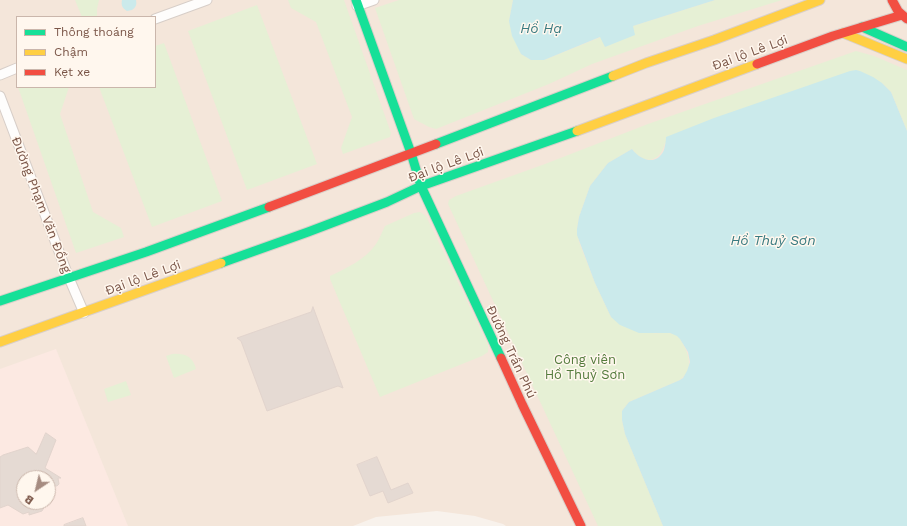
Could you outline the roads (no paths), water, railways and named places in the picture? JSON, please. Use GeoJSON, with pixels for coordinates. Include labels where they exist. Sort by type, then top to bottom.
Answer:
{"type":"FeatureCollection","features":[{"type":"Feature","properties":{"kind":"main road","name":"Đại lộ Lê Lợi"},"geometry":{"type":"LineString","coordinates":[[0,301],[146,252],[336,182],[646,63],[714,40],[820,0]]}},
{"type":"Feature","properties":{"kind":"main road"},"geometry":{"type":"LineString","coordinates":[[892,0],[895,7],[905,17]]}},
{"type":"Feature","properties":{"kind":"main road","name":"Đường Trần Phú"},"geometry":{"type":"LineString","coordinates":[[356,3],[411,153],[421,186],[522,404],[581,526]]}},
{"type":"Feature","properties":{"kind":"main road","name":"Đại lộ Lê Lợi"},"geometry":{"type":"LineString","coordinates":[[0,342],[308,232],[387,202],[421,186],[559,138],[833,36],[862,27],[905,17]]}},
{"type":"Feature","properties":{"kind":"main road"},"geometry":{"type":"LineString","coordinates":[[862,27],[907,47]]}},
{"type":"Feature","properties":{"kind":"main road"},"geometry":{"type":"LineString","coordinates":[[843,33],[907,60]]}},
{"type":"Feature","properties":{"kind":"street"},"geometry":{"type":"LineString","coordinates":[[156,19],[207,0]]}},
{"type":"Feature","properties":{"kind":"street"},"geometry":{"type":"LineString","coordinates":[[356,3],[374,0]]}},
{"type":"Feature","properties":{"kind":"street"},"geometry":{"type":"LineString","coordinates":[[0,75],[16,68]]}},
{"type":"Feature","properties":{"kind":"street","name":"Đường Phạm Văn Đồng"},"geometry":{"type":"LineString","coordinates":[[0,96],[69,278],[84,313]]}},
{"type":"Feature","properties":{"kind":"water"},"geometry":{"type":"Polygon","coordinates":[[[122,0],[136,0],[136,6],[132,10],[127,11],[122,6],[122,0]]]}},
{"type":"Feature","properties":{"kind":"water","name":"Hồ Hạ"},"geometry":{"type":"Polygon","coordinates":[[[513,0],[715,0],[633,26],[635,35],[605,47],[600,37],[544,60],[531,60],[521,54],[512,36],[509,21],[513,0]]]}},
{"type":"Feature","properties":{"kind":"water","name":"Hồ Thuỷ Sơn"},"geometry":{"type":"Polygon","coordinates":[[[856,70],[873,77],[891,92],[907,131],[907,526],[663,526],[625,434],[622,411],[629,402],[683,378],[690,362],[688,352],[677,336],[670,333],[639,333],[620,325],[611,317],[595,283],[577,235],[579,217],[590,186],[608,163],[632,149],[644,159],[653,160],[661,155],[664,150],[666,137],[714,118],[856,70]]]}},
{"type":"Feature","properties":{"kind":"park label","name":"Công viên Hồ Thuỷ Sơn"},"geometry":{"type":"Point","coordinates":[585,368]}}]}
